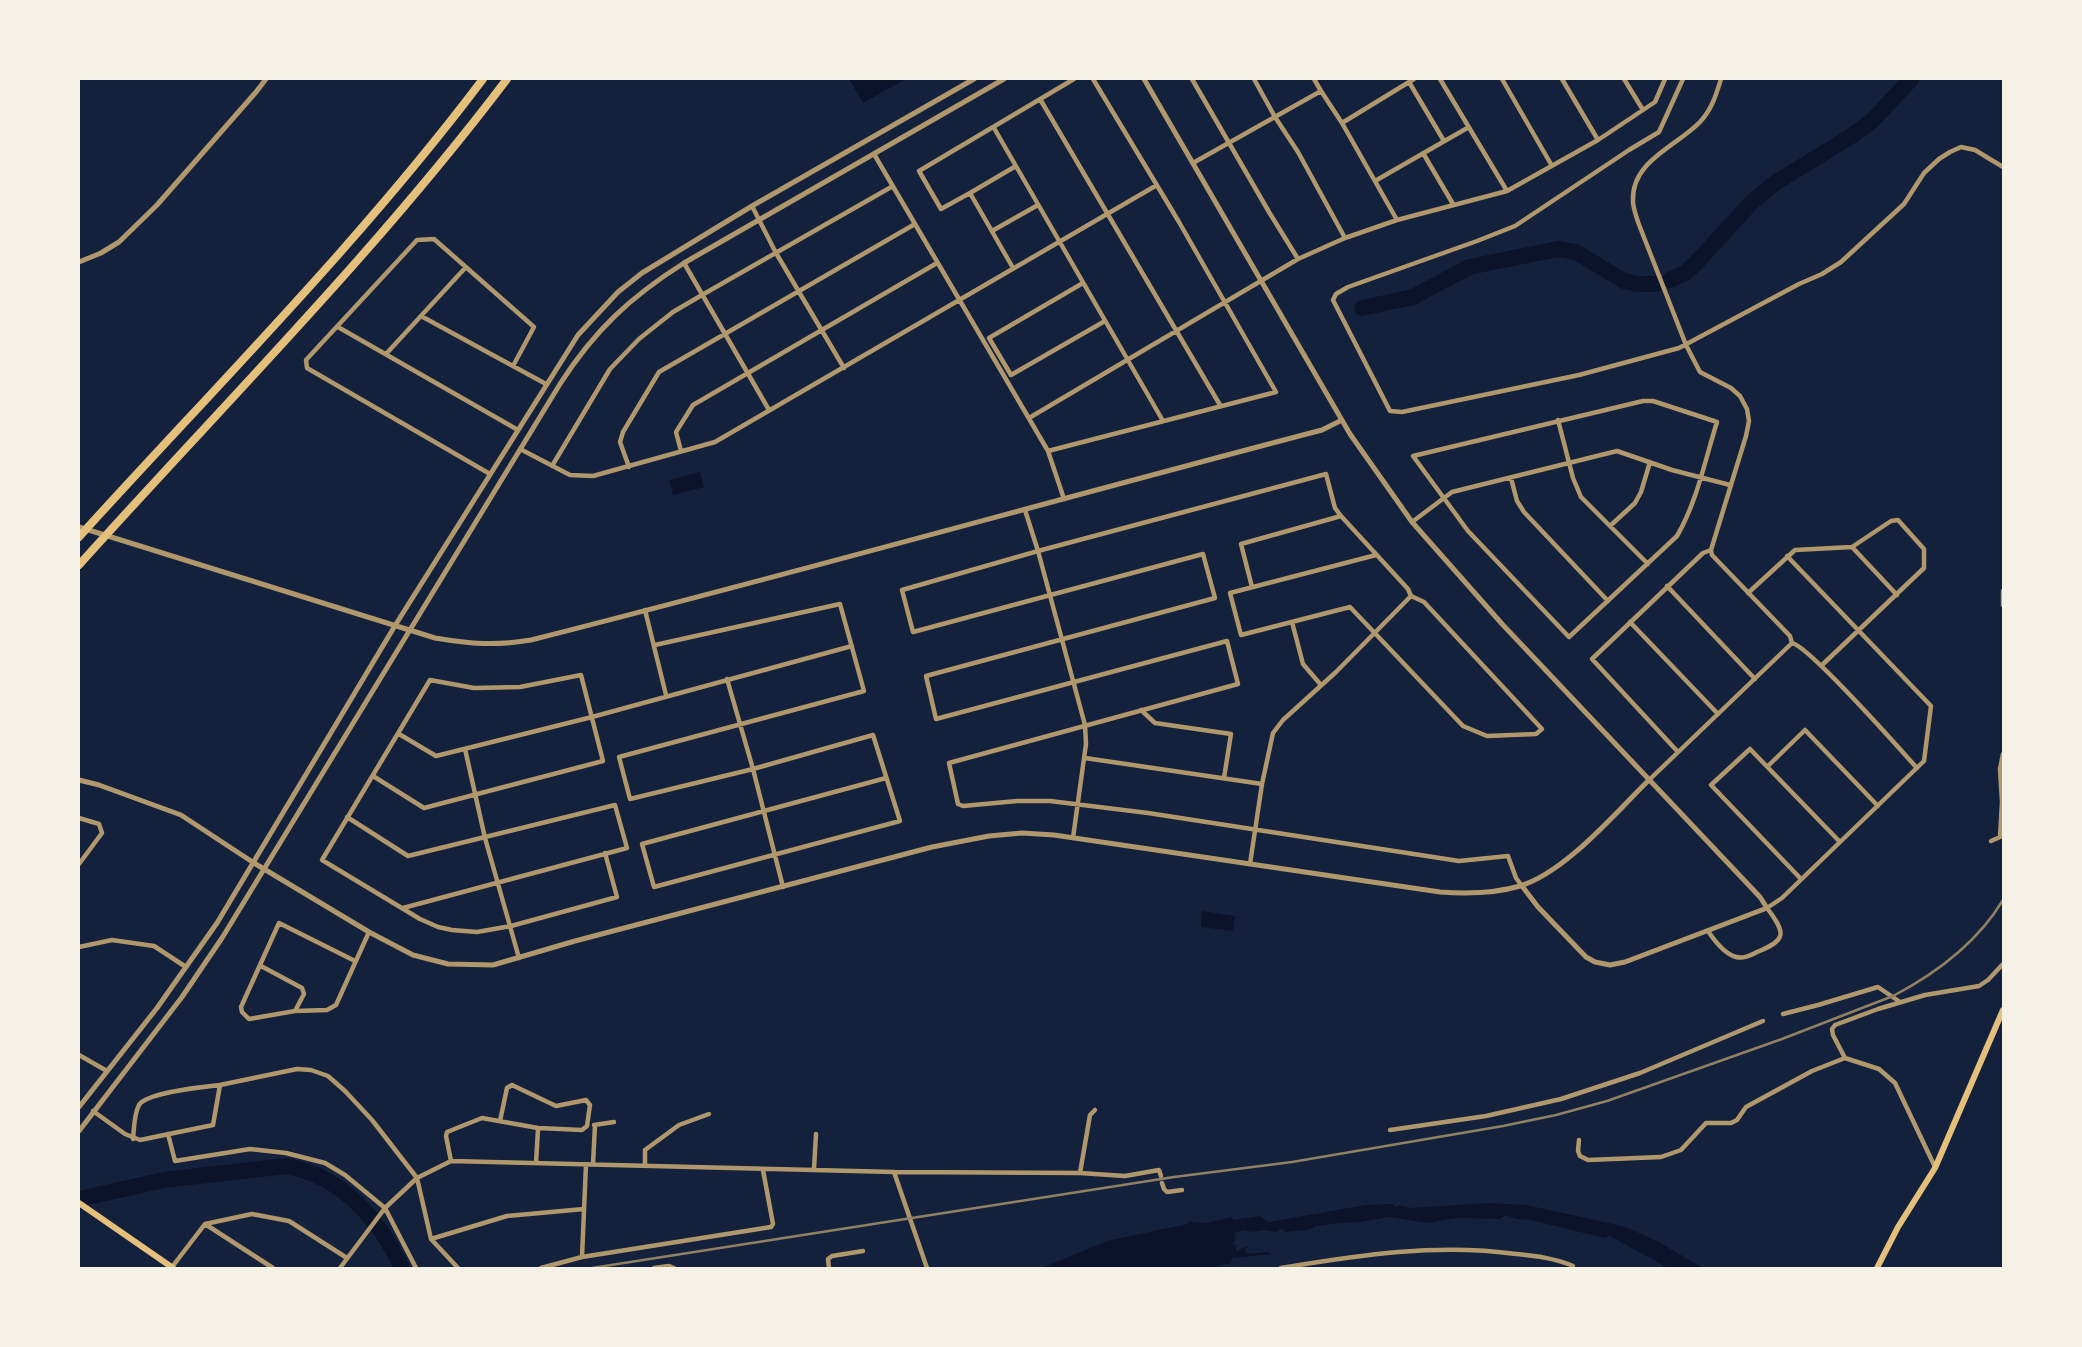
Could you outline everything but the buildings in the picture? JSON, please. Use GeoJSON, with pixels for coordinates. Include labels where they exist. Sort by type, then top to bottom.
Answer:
{"type":"FeatureCollection","features":[{"type":"Feature","properties":{"kind":"highway"},"geometry":{"type":"LineString","coordinates":[[79,537],[355,234],[484,79]]}},
{"type":"Feature","properties":{"kind":"highway"},"geometry":{"type":"LineString","coordinates":[[79,565],[368,247],[507,79]]}},
{"type":"Feature","properties":{"kind":"main road"},"geometry":{"type":"LineString","coordinates":[[1877,1268],[1898,1227],[1935,1168],[2003,1010]]}},
{"type":"Feature","properties":{"kind":"main road"},"geometry":{"type":"LineString","coordinates":[[79,1203],[172,1268]]}},
{"type":"Feature","properties":{"kind":"street"},"geometry":{"type":"LineString","coordinates":[[79,262],[119,242],[157,205],[266,79]]}},
{"type":"Feature","properties":{"kind":"street"},"geometry":{"type":"LineString","coordinates":[[80,1104],[157,1008],[217,923],[396,624],[578,335],[618,292],[642,273],[752,206],[974,79]]}},
{"type":"Feature","properties":{"kind":"street"},"geometry":{"type":"LineString","coordinates":[[79,1131],[182,998],[222,938],[579,355],[604,325],[642,291],[684,264],[1004,79]]}},
{"type":"Feature","properties":{"kind":"street"},"geometry":{"type":"LineString","coordinates":[[1016,166],[941,209],[919,172],[1074,79]]}},
{"type":"Feature","properties":{"kind":"street"},"geometry":{"type":"LineString","coordinates":[[1048,451],[1276,392],[1093,79]]}},
{"type":"Feature","properties":{"kind":"street"},"geometry":{"type":"LineString","coordinates":[[1144,79],[1342,420],[1412,522],[1503,625],[1760,897],[1778,926],[1780,935],[1779,942],[1771,947],[1741,958],[1730,955],[1708,931]]}},
{"type":"Feature","properties":{"kind":"street"},"geometry":{"type":"LineString","coordinates":[[1192,79],[1298,259]]}},
{"type":"Feature","properties":{"kind":"street"},"geometry":{"type":"LineString","coordinates":[[1254,79],[1345,238]]}},
{"type":"Feature","properties":{"kind":"street"},"geometry":{"type":"LineString","coordinates":[[1314,79],[1397,220]]}},
{"type":"Feature","properties":{"kind":"street"},"geometry":{"type":"LineString","coordinates":[[1440,79],[1507,191]]}},
{"type":"Feature","properties":{"kind":"street"},"geometry":{"type":"LineString","coordinates":[[1502,79],[1552,166]]}},
{"type":"Feature","properties":{"kind":"street"},"geometry":{"type":"LineString","coordinates":[[1562,79],[1598,140]]}},
{"type":"Feature","properties":{"kind":"street"},"geometry":{"type":"LineString","coordinates":[[1624,79],[1643,110]]}},
{"type":"Feature","properties":{"kind":"street"},"geometry":{"type":"LineString","coordinates":[[1029,418],[1298,259],[1345,238],[1397,220],[1507,191],[1598,140],[1655,102],[1665,79]]}},
{"type":"Feature","properties":{"kind":"street"},"geometry":{"type":"LineString","coordinates":[[1683,79],[1659,132],[1515,226],[1348,287],[1336,294],[1333,300],[1390,411],[1580,375],[1679,348],[1841,262],[1903,204],[1924,173],[1950,152],[1961,147],[1975,150],[2003,167]]}},
{"type":"Feature","properties":{"kind":"street"},"geometry":{"type":"LineString","coordinates":[[1721,79],[1713,105],[1699,123],[1643,169],[1634,186],[1633,202],[1638,222],[1686,345],[1700,372],[1731,388],[1747,408],[1749,421],[1746,436],[1711,550],[1712,555],[1790,636],[1792,643],[1803,649],[1821,666],[1917,768]]}},
{"type":"Feature","properties":{"kind":"street"},"geometry":{"type":"LineString","coordinates":[[1342,123],[1411,80],[1444,141]]}},
{"type":"Feature","properties":{"kind":"street"},"geometry":{"type":"LineString","coordinates":[[1193,163],[1321,91]]}},
{"type":"Feature","properties":{"kind":"street"},"geometry":{"type":"LineString","coordinates":[[1040,99],[1220,405]]}},
{"type":"Feature","properties":{"kind":"street"},"geometry":{"type":"LineString","coordinates":[[1375,181],[1468,127]]}},
{"type":"Feature","properties":{"kind":"street"},"geometry":{"type":"LineString","coordinates":[[994,128],[1163,421]]}},
{"type":"Feature","properties":{"kind":"street"},"geometry":{"type":"LineString","coordinates":[[1423,153],[1453,204]]}},
{"type":"Feature","properties":{"kind":"street"},"geometry":{"type":"LineString","coordinates":[[874,154],[1048,451],[1064,499]]}},
{"type":"Feature","properties":{"kind":"street"},"geometry":{"type":"LineString","coordinates":[[522,450],[570,475],[593,476],[715,442],[1157,185]]}},
{"type":"Feature","properties":{"kind":"street"},"geometry":{"type":"LineString","coordinates":[[552,466],[610,369],[639,339],[673,312],[893,186]]}},
{"type":"Feature","properties":{"kind":"street"},"geometry":{"type":"LineString","coordinates":[[970,193],[1013,268]]}},
{"type":"Feature","properties":{"kind":"street"},"geometry":{"type":"LineString","coordinates":[[992,231],[1038,205]]}},
{"type":"Feature","properties":{"kind":"street"},"geometry":{"type":"LineString","coordinates":[[752,206],[776,253],[844,368]]}},
{"type":"Feature","properties":{"kind":"street"},"geometry":{"type":"LineString","coordinates":[[629,467],[620,442],[623,432],[659,372],[915,225]]}},
{"type":"Feature","properties":{"kind":"street"},"geometry":{"type":"LineString","coordinates":[[490,474],[307,368],[306,360],[417,240],[434,239],[534,327],[513,366]]}},
{"type":"Feature","properties":{"kind":"street"},"geometry":{"type":"LineString","coordinates":[[681,451],[676,432],[693,405],[937,263]]}},
{"type":"Feature","properties":{"kind":"street"},"geometry":{"type":"LineString","coordinates":[[684,264],[769,410]]}},
{"type":"Feature","properties":{"kind":"street"},"geometry":{"type":"LineString","coordinates":[[386,354],[466,267]]}},
{"type":"Feature","properties":{"kind":"street"},"geometry":{"type":"LineString","coordinates":[[1083,283],[989,338],[1012,375],[1105,321]]}},
{"type":"Feature","properties":{"kind":"street"},"geometry":{"type":"LineString","coordinates":[[421,316],[546,384]]}},
{"type":"Feature","properties":{"kind":"street"},"geometry":{"type":"LineString","coordinates":[[338,327],[518,430]]}},
{"type":"Feature","properties":{"kind":"street"},"geometry":{"type":"LineString","coordinates":[[1653,401],[1717,422],[1687,520],[1677,536],[1569,637],[1468,531],[1413,456],[1558,420],[1653,401]]}},
{"type":"Feature","properties":{"kind":"street"},"geometry":{"type":"LineString","coordinates":[[79,527],[435,638],[502,645],[531,640],[797,572],[1322,430],[1342,420]]}},
{"type":"Feature","properties":{"kind":"street"},"geometry":{"type":"LineString","coordinates":[[1558,420],[1576,488],[1581,497],[1647,564]]}},
{"type":"Feature","properties":{"kind":"street"},"geometry":{"type":"LineString","coordinates":[[1412,522],[1452,492],[1618,451],[1730,485]]}},
{"type":"Feature","properties":{"kind":"street"},"geometry":{"type":"LineString","coordinates":[[1610,526],[1635,503],[1650,462]]}},
{"type":"Feature","properties":{"kind":"street"},"geometry":{"type":"LineString","coordinates":[[1376,555],[1230,593],[1241,635],[1350,607],[1463,726],[1487,736],[1536,734],[1542,729],[1424,602],[1411,596],[1408,589],[1340,516],[1335,508],[1326,474],[902,590],[913,632],[1203,554],[1215,598],[926,676],[936,719],[1227,641],[1238,684],[948,764],[958,804],[963,806],[1050,801],[1148,813],[1459,861],[1508,856],[1516,878],[1538,907],[1586,957],[1601,964],[1625,962],[1767,908],[1782,898],[1924,761],[1931,706],[1787,556]]}},
{"type":"Feature","properties":{"kind":"street"},"geometry":{"type":"LineString","coordinates":[[1511,478],[1517,500],[1524,512],[1608,601]]}},
{"type":"Feature","properties":{"kind":"street"},"geometry":{"type":"LineString","coordinates":[[1025,510],[1085,725],[1085,758],[1073,838]]}},
{"type":"Feature","properties":{"kind":"street"},"geometry":{"type":"LineString","coordinates":[[1252,587],[1241,544],[1340,516]]}},
{"type":"Feature","properties":{"kind":"street"},"geometry":{"type":"LineString","coordinates":[[1748,593],[1796,550],[1852,547],[1898,520],[1924,549],[1924,568],[1821,666]]}},
{"type":"Feature","properties":{"kind":"street"},"geometry":{"type":"LineString","coordinates":[[1852,547],[1897,595]]}},
{"type":"Feature","properties":{"kind":"street"},"geometry":{"type":"LineString","coordinates":[[1678,751],[1592,659],[1703,552],[1711,550]]}},
{"type":"Feature","properties":{"kind":"street"},"geometry":{"type":"LineString","coordinates":[[1667,586],[1755,679]]}},
{"type":"Feature","properties":{"kind":"street"},"geometry":{"type":"LineString","coordinates":[[2003,591],[2003,606]]}},
{"type":"Feature","properties":{"kind":"street"},"geometry":{"type":"LineString","coordinates":[[1250,864],[1270,737],[1283,720],[1376,633],[1411,596]]}},
{"type":"Feature","properties":{"kind":"street"},"geometry":{"type":"LineString","coordinates":[[655,645],[840,604],[864,691],[619,757],[630,799],[753,769],[873,735],[900,821],[654,887],[642,844],[886,778]]}},
{"type":"Feature","properties":{"kind":"street"},"geometry":{"type":"LineString","coordinates":[[645,610],[666,695]]}},
{"type":"Feature","properties":{"kind":"street"},"geometry":{"type":"LineString","coordinates":[[1292,622],[1303,664],[1321,685]]}},
{"type":"Feature","properties":{"kind":"street"},"geometry":{"type":"LineString","coordinates":[[1630,622],[1718,714]]}},
{"type":"Feature","properties":{"kind":"street"},"geometry":{"type":"LineString","coordinates":[[79,780],[181,815],[254,863],[369,932],[412,955],[448,964],[493,965],[932,847],[989,836],[1021,834],[1073,838],[1440,892],[1478,894],[1522,886],[1559,865],[1792,643]]}},
{"type":"Feature","properties":{"kind":"street"},"geometry":{"type":"LineString","coordinates":[[399,734],[436,756],[592,717],[852,646]]}},
{"type":"Feature","properties":{"kind":"street"},"geometry":{"type":"LineString","coordinates":[[373,776],[424,808],[604,761],[581,675],[520,687],[474,688],[430,680],[322,860],[420,919],[452,930],[477,932],[511,926],[617,897],[605,853]]}},
{"type":"Feature","properties":{"kind":"street"},"geometry":{"type":"LineString","coordinates":[[727,679],[783,887]]}},
{"type":"Feature","properties":{"kind":"street"},"geometry":{"type":"LineString","coordinates":[[1141,710],[1155,723],[1231,734],[1224,778]]}},
{"type":"Feature","properties":{"kind":"street"},"geometry":{"type":"LineString","coordinates":[[1768,766],[1805,730],[1878,806]]}},
{"type":"Feature","properties":{"kind":"street"},"geometry":{"type":"LineString","coordinates":[[1801,879],[1711,785],[1750,748],[1840,842]]}},
{"type":"Feature","properties":{"kind":"street"},"geometry":{"type":"LineString","coordinates":[[465,749],[485,838],[519,958]]}},
{"type":"Feature","properties":{"kind":"street"},"geometry":{"type":"LineString","coordinates":[[1991,841],[2000,837],[2000,769],[2003,754]]}},
{"type":"Feature","properties":{"kind":"street"},"geometry":{"type":"LineString","coordinates":[[1085,758],[1262,784]]}},
{"type":"Feature","properties":{"kind":"street"},"geometry":{"type":"LineString","coordinates":[[347,817],[408,856],[615,805],[627,848],[403,908]]}},
{"type":"Feature","properties":{"kind":"street"},"geometry":{"type":"LineString","coordinates":[[79,818],[99,824],[102,828],[102,833],[79,864]]}},
{"type":"Feature","properties":{"kind":"street"},"geometry":{"type":"LineString","coordinates":[[355,961],[279,922],[241,1007],[242,1012],[249,1019],[327,1010],[336,1005],[369,932]]}},
{"type":"Feature","properties":{"kind":"street"},"geometry":{"type":"LineString","coordinates":[[79,947],[112,940],[154,946],[186,967]]}},
{"type":"Feature","properties":{"kind":"street"},"geometry":{"type":"LineString","coordinates":[[1845,1058],[1833,1035],[1832,1029],[1835,1025],[1925,995],[1979,986],[2003,964]]}},
{"type":"Feature","properties":{"kind":"street"},"geometry":{"type":"LineString","coordinates":[[261,966],[302,988],[304,994],[295,1012]]}},
{"type":"Feature","properties":{"kind":"street"},"geometry":{"type":"LineString","coordinates":[[1783,1014],[1878,987],[1901,1003]]}},
{"type":"Feature","properties":{"kind":"street"},"geometry":{"type":"LineString","coordinates":[[1390,1130],[1486,1116],[1561,1099],[1640,1073],[1763,1021]]}},
{"type":"Feature","properties":{"kind":"street"},"geometry":{"type":"LineString","coordinates":[[79,1055],[107,1070]]}},
{"type":"Feature","properties":{"kind":"street"},"geometry":{"type":"LineString","coordinates":[[1579,1140],[1580,1156],[1588,1160],[1661,1157],[1681,1150],[1706,1123],[1731,1123],[1737,1120],[1746,1107],[1803,1076],[1845,1058],[1879,1069],[1895,1083],[1935,1168]]}},
{"type":"Feature","properties":{"kind":"street"},"geometry":{"type":"LineString","coordinates":[[133,1139],[138,1107],[142,1101],[175,1090],[220,1085],[297,1069],[311,1070],[328,1076],[372,1120],[417,1178],[431,1239],[458,1268]]}},
{"type":"Feature","properties":{"kind":"street"},"geometry":{"type":"LineString","coordinates":[[93,1111],[133,1139],[140,1140],[212,1125],[220,1085]]}},
{"type":"Feature","properties":{"kind":"street"},"geometry":{"type":"LineString","coordinates":[[500,1121],[507,1088],[512,1085],[556,1106],[586,1100],[590,1105],[587,1125]]}},
{"type":"Feature","properties":{"kind":"street"},"geometry":{"type":"LineString","coordinates":[[1080,1173],[1090,1115],[1095,1110]]}},
{"type":"Feature","properties":{"kind":"street"},"geometry":{"type":"LineString","coordinates":[[645,1165],[645,1150],[679,1125],[709,1114]]}},
{"type":"Feature","properties":{"kind":"street"},"geometry":{"type":"LineString","coordinates":[[451,1161],[447,1132],[482,1118],[538,1128],[582,1129],[587,1125],[614,1122]]}},
{"type":"Feature","properties":{"kind":"street"},"geometry":{"type":"LineString","coordinates":[[593,1164],[595,1125]]}},
{"type":"Feature","properties":{"kind":"street"},"geometry":{"type":"LineString","coordinates":[[536,1163],[538,1128]]}},
{"type":"Feature","properties":{"kind":"street"},"geometry":{"type":"LineString","coordinates":[[168,1134],[175,1161],[250,1149],[325,1163],[345,1175],[385,1208],[416,1268]]}},
{"type":"Feature","properties":{"kind":"street"},"geometry":{"type":"LineString","coordinates":[[814,1169],[816,1134]]}},
{"type":"Feature","properties":{"kind":"street"},"geometry":{"type":"LineString","coordinates":[[815,1142],[822,1142]]}},
{"type":"Feature","properties":{"kind":"street"},"geometry":{"type":"LineString","coordinates":[[340,1268],[385,1208],[417,1178],[451,1161],[1125,1176],[1159,1170],[1161,1176]]}},
{"type":"Feature","properties":{"kind":"street"},"geometry":{"type":"LineString","coordinates":[[582,1257],[586,1164]]}},
{"type":"Feature","properties":{"kind":"street"},"geometry":{"type":"LineString","coordinates":[[541,1268],[582,1257],[771,1227],[773,1224],[763,1170]]}},
{"type":"Feature","properties":{"kind":"street"},"geometry":{"type":"LineString","coordinates":[[894,1172],[927,1268]]}},
{"type":"Feature","properties":{"kind":"street"},"geometry":{"type":"LineString","coordinates":[[1162,1183],[1167,1192],[1182,1190]]}},
{"type":"Feature","properties":{"kind":"street"},"geometry":{"type":"LineString","coordinates":[[431,1239],[507,1216],[584,1209]]}},
{"type":"Feature","properties":{"kind":"street"},"geometry":{"type":"LineString","coordinates":[[172,1268],[205,1224],[251,1214],[289,1221],[347,1258]]}},
{"type":"Feature","properties":{"kind":"street"},"geometry":{"type":"LineString","coordinates":[[205,1224],[273,1268]]}},
{"type":"Feature","properties":{"kind":"street"},"geometry":{"type":"LineString","coordinates":[[847,1244],[849,1253]]}},
{"type":"Feature","properties":{"kind":"street"},"geometry":{"type":"LineString","coordinates":[[1281,1268],[1387,1252],[1450,1249],[1525,1255],[1560,1261],[1573,1266],[1571,1268]]}},
{"type":"Feature","properties":{"kind":"street"},"geometry":{"type":"LineString","coordinates":[[829,1268],[828,1259],[863,1251]]}},
{"type":"Feature","properties":{"kind":"street"},"geometry":{"type":"LineString","coordinates":[[654,1268],[674,1268]]}},
{"type":"Feature","properties":{"kind":"water"},"geometry":{"type":"Polygon","coordinates":[[[849,79],[906,79],[863,103],[849,79]]]}},
{"type":"Feature","properties":{"kind":"water"},"geometry":{"type":"Polygon","coordinates":[[[700,472],[704,487],[673,495],[669,480],[700,472]]]}},
{"type":"Feature","properties":{"kind":"water"},"geometry":{"type":"Polygon","coordinates":[[[1202,911],[1235,916],[1233,931],[1201,927],[1202,911]]]}},
{"type":"Feature","properties":{"kind":"water"},"geometry":{"type":"Polygon","coordinates":[[[1489,1203],[1526,1205],[1623,1226],[1657,1241],[1703,1268],[1668,1268],[1610,1236],[1605,1238],[1506,1215],[1500,1219],[1457,1218],[1428,1223],[1389,1217],[1316,1226],[1285,1233],[1283,1229],[1276,1232],[1244,1230],[1234,1233],[1236,1240],[1233,1244],[1236,1245],[1236,1251],[1248,1246],[1245,1251],[1247,1254],[1271,1254],[1232,1258],[1231,1263],[1211,1268],[1042,1268],[1107,1241],[1187,1224],[1190,1221],[1206,1223],[1232,1217],[1233,1220],[1259,1216],[1269,1222],[1366,1205],[1393,1204],[1396,1207],[1400,1205],[1409,1208],[1489,1203]]]}},
{"type":"Feature","properties":{"kind":"water"},"geometry":{"type":"Polygon","coordinates":[[[383,1228],[406,1268],[398,1268],[378,1230],[383,1228]]]}},
{"type":"Feature","properties":{"kind":"waterway"},"geometry":{"type":"LineString","coordinates":[[1670,280],[1685,273],[1695,264],[1751,203],[1775,183],[1872,121],[1911,79]]}},
{"type":"Feature","properties":{"kind":"waterway"},"geometry":{"type":"LineString","coordinates":[[1362,308],[1413,297],[1469,267],[1558,249],[1576,252],[1624,281],[1656,284]]}},
{"type":"Feature","properties":{"kind":"waterway"},"geometry":{"type":"LineString","coordinates":[[79,1199],[164,1180],[286,1166],[325,1179],[356,1202],[382,1233],[402,1268]]}},
{"type":"Feature","properties":{"kind":"railway"},"geometry":{"type":"LineString","coordinates":[[592,1268],[1174,1177],[1292,1162],[1556,1115],[1607,1101],[1782,1039],[1893,996],[1955,956],[1981,930],[2003,900]]}}]}
